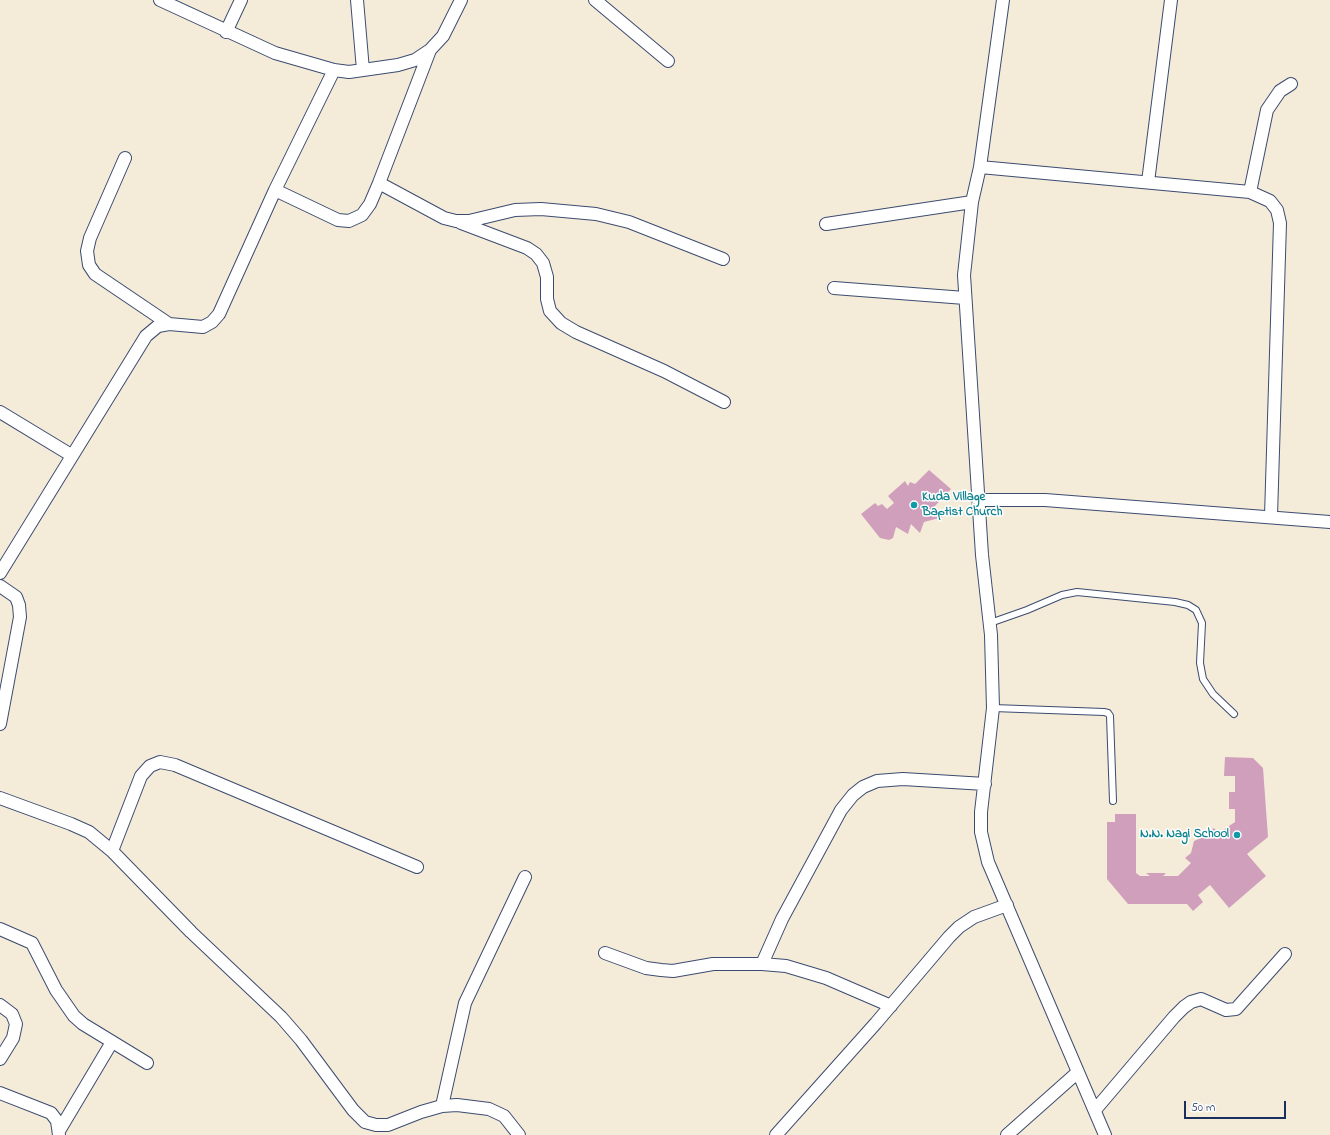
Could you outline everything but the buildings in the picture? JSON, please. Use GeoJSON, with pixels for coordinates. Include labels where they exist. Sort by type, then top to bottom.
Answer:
{"type":"FeatureCollection","features":[{"type":"Feature","properties":{"kind":"street"},"geometry":{"type":"LineString","coordinates":[[160,0],[226,32],[275,53],[334,70],[349,72],[398,65],[415,60],[430,50],[443,36],[461,0]]}},
{"type":"Feature","properties":{"kind":"street"},"geometry":{"type":"LineString","coordinates":[[226,32],[241,0]]}},
{"type":"Feature","properties":{"kind":"street"},"geometry":{"type":"LineString","coordinates":[[357,0],[363,70]]}},
{"type":"Feature","properties":{"kind":"street"},"geometry":{"type":"LineString","coordinates":[[595,0],[668,61]]}},
{"type":"Feature","properties":{"kind":"street"},"geometry":{"type":"LineString","coordinates":[[1003,0],[980,167],[972,202],[964,275],[982,555],[990,623],[993,708],[981,812],[981,832],[984,849],[1106,1135]]}},
{"type":"Feature","properties":{"kind":"street"},"geometry":{"type":"LineString","coordinates":[[1148,182],[1171,0]]}},
{"type":"Feature","properties":{"kind":"street"},"geometry":{"type":"LineString","coordinates":[[275,190],[338,220],[349,221],[362,215],[370,204],[379,183],[430,50]]}},
{"type":"Feature","properties":{"kind":"street"},"geometry":{"type":"LineString","coordinates":[[0,573],[71,455],[146,336],[158,326],[169,324],[203,327],[212,322],[219,314],[275,190],[334,70]]}},
{"type":"Feature","properties":{"kind":"street"},"geometry":{"type":"LineString","coordinates":[[1250,192],[1267,110],[1280,92],[1290,84]]}},
{"type":"Feature","properties":{"kind":"street"},"geometry":{"type":"LineString","coordinates":[[125,158],[90,238],[87,251],[89,265],[95,274],[169,324]]}},
{"type":"Feature","properties":{"kind":"street"},"geometry":{"type":"LineString","coordinates":[[980,167],[1250,192],[1270,201],[1277,210],[1280,223],[1271,516]]}},
{"type":"Feature","properties":{"kind":"street"},"geometry":{"type":"LineString","coordinates":[[379,183],[444,218],[456,221],[527,248],[536,254],[543,263],[547,278],[550,311],[562,323],[576,332],[664,371],[724,402]]}},
{"type":"Feature","properties":{"kind":"street"},"geometry":{"type":"LineString","coordinates":[[826,224],[972,202]]}},
{"type":"Feature","properties":{"kind":"street"},"geometry":{"type":"LineString","coordinates":[[456,221],[469,221],[509,211],[541,209],[596,214],[629,222],[723,259]]}},
{"type":"Feature","properties":{"kind":"street"},"geometry":{"type":"LineString","coordinates":[[834,288],[965,298]]}},
{"type":"Feature","properties":{"kind":"street"},"geometry":{"type":"LineString","coordinates":[[0,412],[71,455]]}},
{"type":"Feature","properties":{"kind":"street"},"geometry":{"type":"LineString","coordinates":[[979,500],[1045,500],[1271,516],[1330,522]]}},
{"type":"Feature","properties":{"kind":"street"},"geometry":{"type":"LineString","coordinates":[[0,586],[16,597],[19,605],[20,617],[1,711],[0,724]]}},
{"type":"Feature","properties":{"kind":"street"},"geometry":{"type":"LineString","coordinates":[[112,851],[141,776],[150,766],[160,762],[175,765],[417,867]]}},
{"type":"Feature","properties":{"kind":"street"},"geometry":{"type":"LineString","coordinates":[[762,964],[782,919],[841,810],[853,795],[863,787],[877,781],[903,779],[985,784]]}},
{"type":"Feature","properties":{"kind":"street"},"geometry":{"type":"LineString","coordinates":[[0,798],[89,832],[112,851],[191,932],[281,1017],[301,1040],[353,1110],[365,1122],[376,1125],[388,1125],[421,1112],[442,1106],[457,1105],[489,1110],[504,1116],[519,1135]]}},
{"type":"Feature","properties":{"kind":"street"},"geometry":{"type":"LineString","coordinates":[[442,1106],[465,1003],[525,877]]}},
{"type":"Feature","properties":{"kind":"street"},"geometry":{"type":"LineString","coordinates":[[776,1135],[891,1006],[937,950],[959,927],[974,917],[1007,904]]}},
{"type":"Feature","properties":{"kind":"street"},"geometry":{"type":"LineString","coordinates":[[0,928],[32,943],[56,990],[74,1016],[112,1042],[147,1063]]}},
{"type":"Feature","properties":{"kind":"street"},"geometry":{"type":"LineString","coordinates":[[604,953],[646,968],[673,971],[712,964],[762,964],[786,966],[826,978],[891,1006]]}},
{"type":"Feature","properties":{"kind":"street"},"geometry":{"type":"LineString","coordinates":[[1095,1110],[1184,1007],[1191,1002],[1201,999],[1226,1010],[1236,1009],[1285,954]]}},
{"type":"Feature","properties":{"kind":"street"},"geometry":{"type":"LineString","coordinates":[[0,1005],[12,1014],[16,1024],[13,1038],[0,1059]]}},
{"type":"Feature","properties":{"kind":"street"},"geometry":{"type":"LineString","coordinates":[[59,1133],[112,1042]]}},
{"type":"Feature","properties":{"kind":"street"},"geometry":{"type":"LineString","coordinates":[[1007,1135],[1078,1072]]}},
{"type":"Feature","properties":{"kind":"street"},"geometry":{"type":"LineString","coordinates":[[0,1093],[51,1113],[57,1121],[59,1133]]}},
{"type":"Feature","properties":{"kind":"lane"},"geometry":{"type":"LineString","coordinates":[[990,623],[1027,610],[1062,595],[1077,592],[1175,602],[1188,605],[1196,610],[1202,623],[1200,663],[1203,679],[1213,694],[1234,714]]}},
{"type":"Feature","properties":{"kind":"lane"},"geometry":{"type":"LineString","coordinates":[[993,708],[1108,713],[1110,716],[1113,801]]}},
{"type":"Feature","properties":{"kind":"place","name":"Kuda Village Baptist Church"},"geometry":{"type":"Point","coordinates":[914,505]}},
{"type":"Feature","properties":{"kind":"place","name":"N.N. Nagi School"},"geometry":{"type":"Point","coordinates":[1237,835]}}]}
